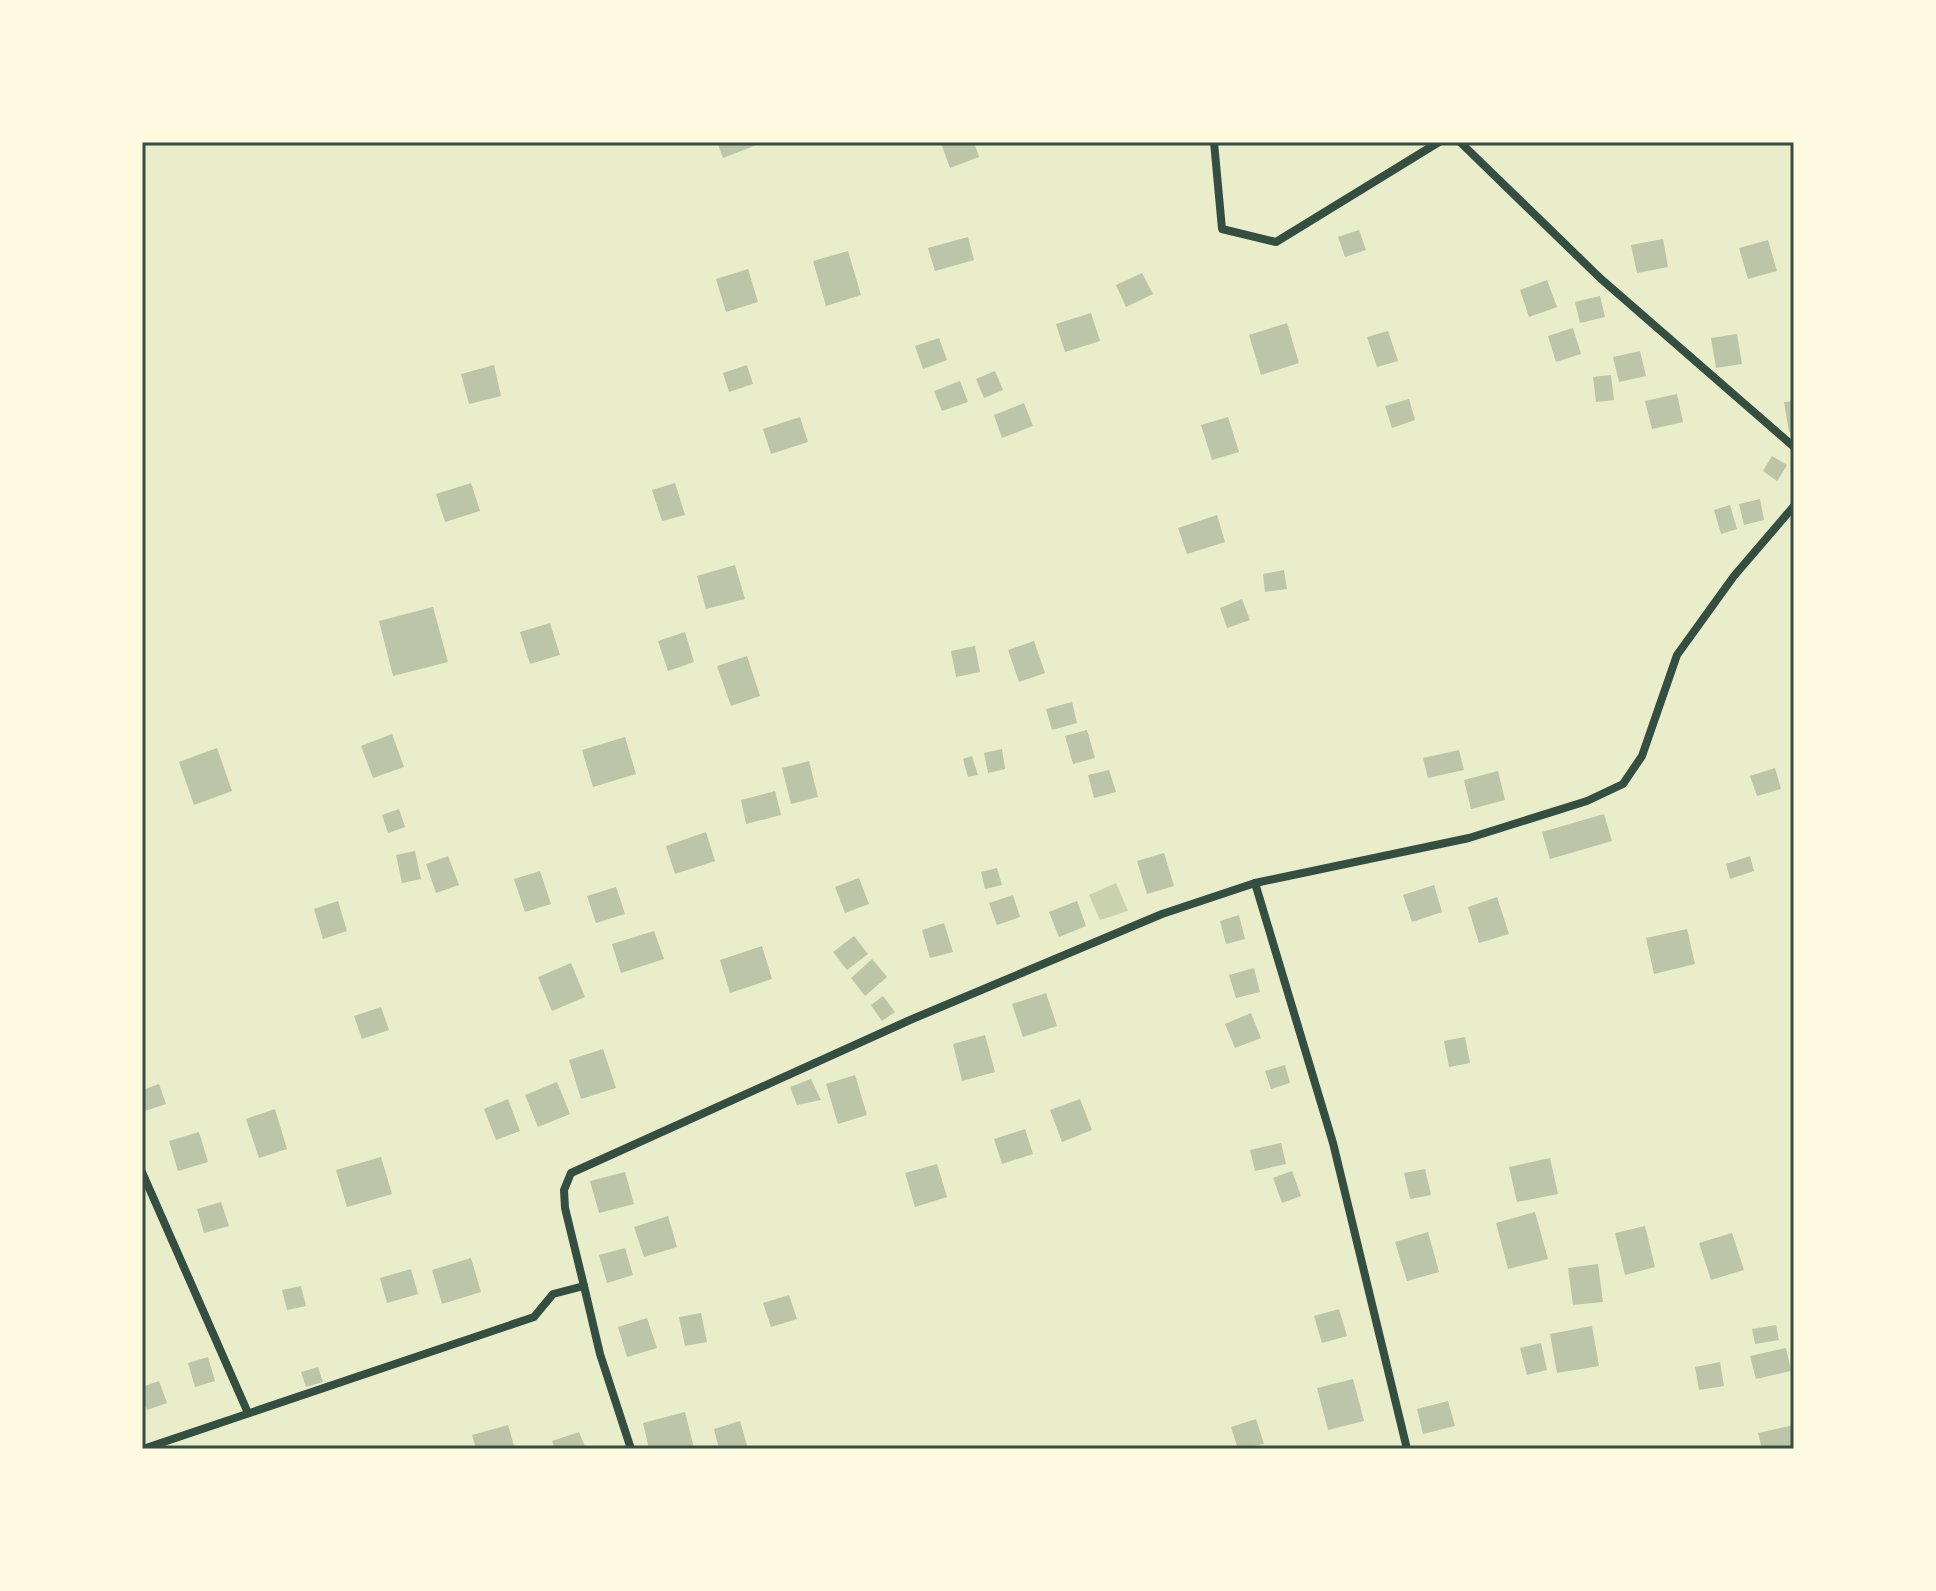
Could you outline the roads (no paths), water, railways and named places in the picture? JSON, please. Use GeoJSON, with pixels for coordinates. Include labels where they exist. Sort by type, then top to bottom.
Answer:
{"type":"FeatureCollection","features":[{"type":"Feature","properties":{"kind":"street"},"geometry":{"type":"LineString","coordinates":[[1214,142],[1222,229],[1276,242],[1439,142]]}},
{"type":"Feature","properties":{"kind":"street"},"geometry":{"type":"LineString","coordinates":[[1460,142],[1600,278],[1794,447]]}},
{"type":"Feature","properties":{"kind":"street"},"geometry":{"type":"LineString","coordinates":[[631,1449],[600,1354],[565,1208],[564,1190],[571,1173],[910,1020],[1162,914],[1255,883],[1469,838],[1587,801],[1623,784],[1642,756],[1677,655],[1734,576],[1794,506]]}},
{"type":"Feature","properties":{"kind":"street"},"geometry":{"type":"LineString","coordinates":[[1255,883],[1333,1143],[1407,1449]]}},
{"type":"Feature","properties":{"kind":"street"},"geometry":{"type":"LineString","coordinates":[[142,1172],[248,1413]]}},
{"type":"Feature","properties":{"kind":"street"},"geometry":{"type":"LineString","coordinates":[[143,1449],[534,1317],[553,1294],[584,1286]]}}]}
